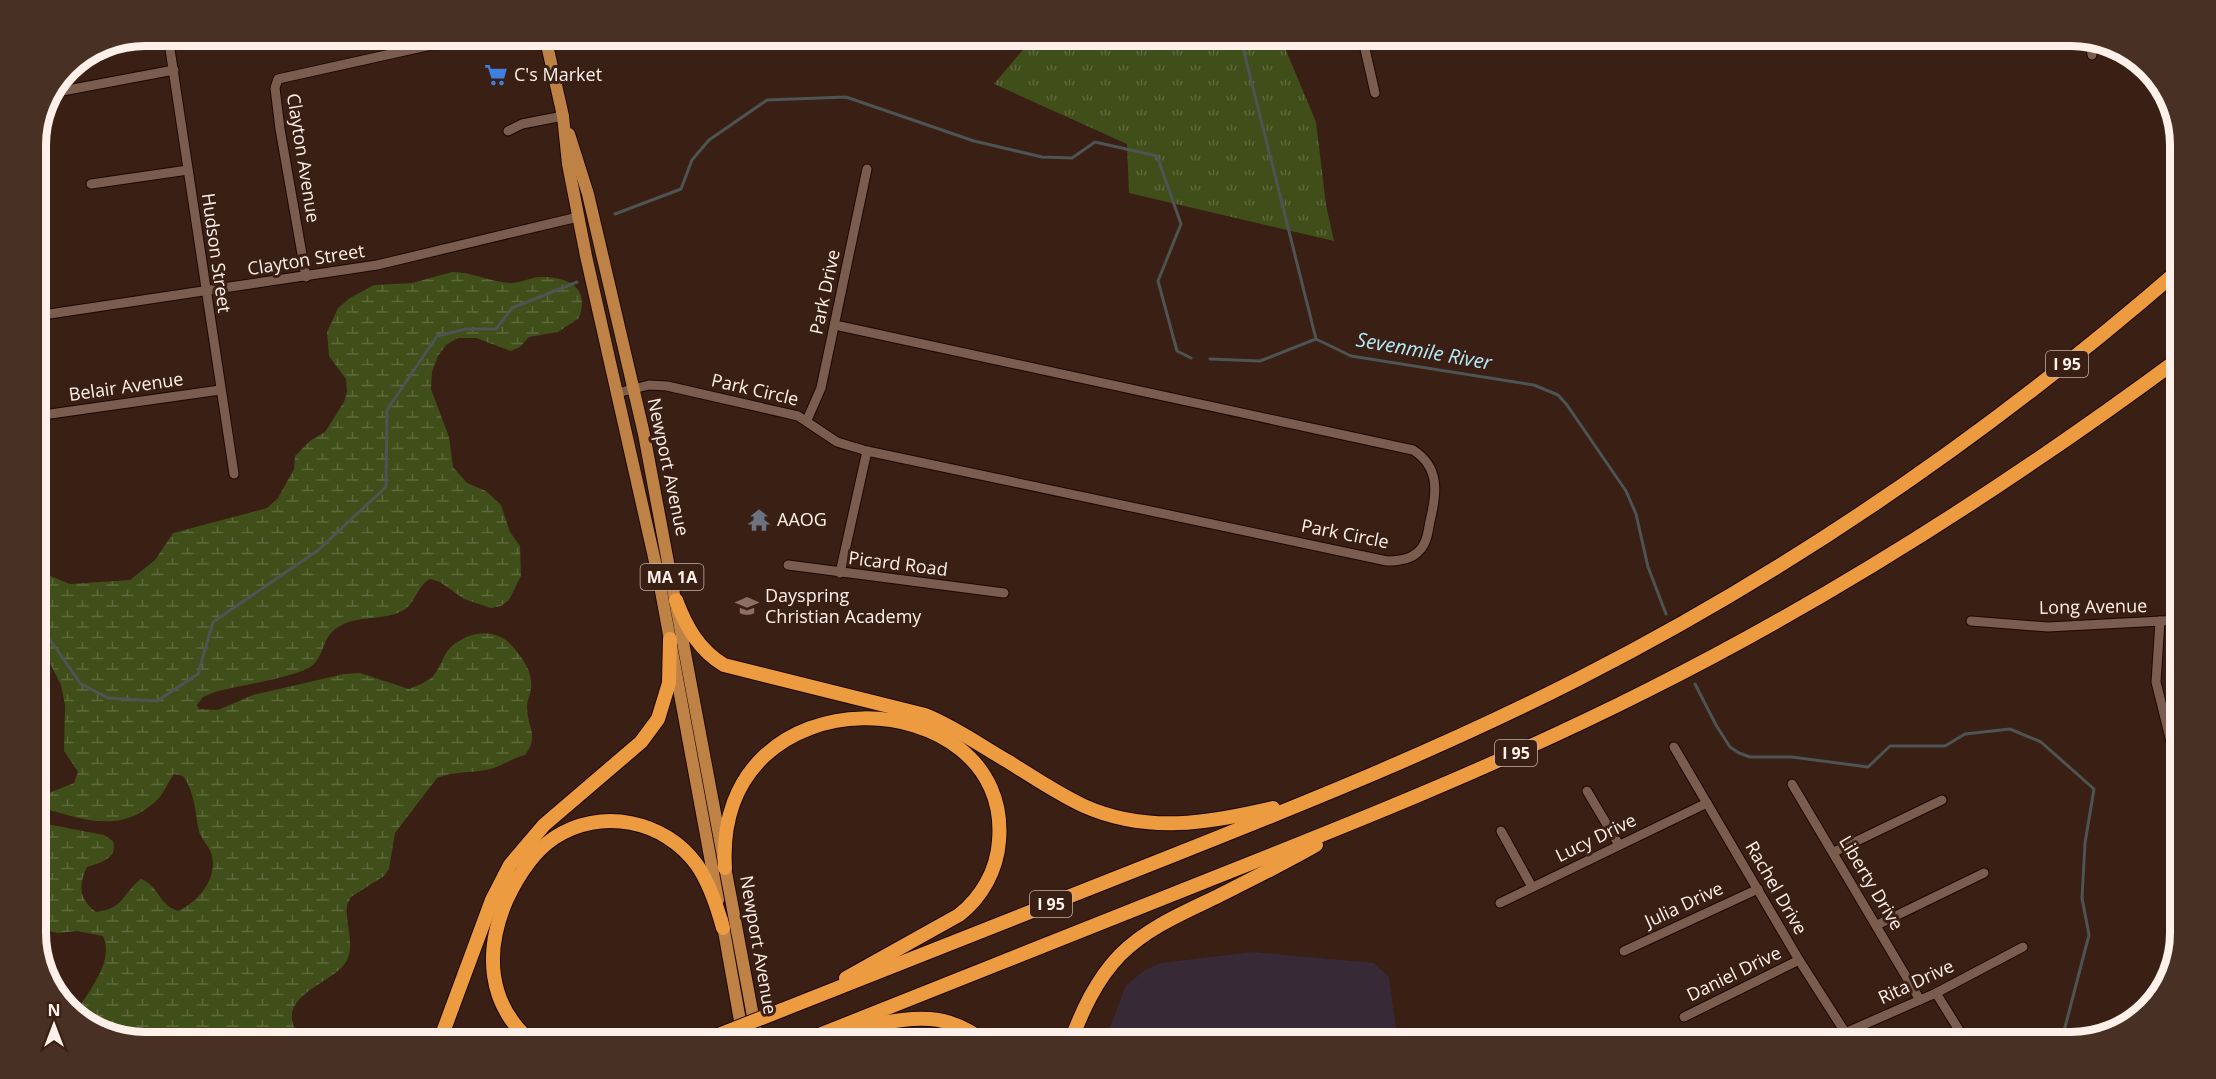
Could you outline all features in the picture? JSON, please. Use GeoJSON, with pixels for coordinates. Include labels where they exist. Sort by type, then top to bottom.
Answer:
{"type":"FeatureCollection","features":[{"type":"Feature","properties":{"kind":"highway","name":"I 95"},"geometry":{"type":"LineString","coordinates":[[727,1032],[1319,797],[1451,741],[1641,646],[1765,574],[1876,503],[2002,413],[2090,345],[2169,278]]}},
{"type":"Feature","properties":{"kind":"highway","name":"I 95"},"geometry":{"type":"LineString","coordinates":[[827,1032],[1356,822],[1558,734],[1764,628],[1962,510],[2073,436],[2169,366]]}},
{"type":"Feature","properties":{"kind":"highway"},"geometry":{"type":"LineString","coordinates":[[676,600],[693,637],[708,653],[724,665],[925,715],[952,728],[1069,798],[1103,813],[1149,823],[1188,824],[1232,818],[1319,797]]}},
{"type":"Feature","properties":{"kind":"highway"},"geometry":{"type":"LineString","coordinates":[[442,1032],[492,900],[510,865],[544,825],[641,742],[658,719],[669,683],[670,639]]}},
{"type":"Feature","properties":{"kind":"highway"},"geometry":{"type":"LineString","coordinates":[[725,868],[728,816],[744,777],[774,748],[816,726],[861,717],[907,723],[951,743],[969,758],[984,776],[996,804],[999,836],[996,861],[981,892],[953,919],[811,999]]}},
{"type":"Feature","properties":{"kind":"highway"},"geometry":{"type":"LineString","coordinates":[[522,1032],[500,1002],[492,973],[492,950],[503,910],[518,878],[534,856],[561,834],[583,825],[614,821],[635,824],[663,834],[682,848],[698,867],[711,892],[723,928]]}},
{"type":"Feature","properties":{"kind":"highway"},"geometry":{"type":"LineString","coordinates":[[1075,1032],[1096,986],[1113,963],[1135,941],[1175,916],[1285,863],[1356,822]]}},
{"type":"Feature","properties":{"kind":"highway"},"geometry":{"type":"LineString","coordinates":[[831,1032],[922,1018],[955,1024],[968,1032]]}},
{"type":"Feature","properties":{"kind":"main road","name":"Newport Avenue"},"geometry":{"type":"LineString","coordinates":[[546,46],[563,116],[588,194],[633,389],[676,600],[756,1032]]}},
{"type":"Feature","properties":{"kind":"main road","name":"Newport Avenue"},"geometry":{"type":"LineString","coordinates":[[563,116],[568,164],[578,217],[651,541],[742,1032]]}},
{"type":"Feature","properties":{"kind":"street","name":"Hudson Street"},"geometry":{"type":"LineString","coordinates":[[170,46],[234,474]]}},
{"type":"Feature","properties":{"kind":"street","name":"Clayton Avenue"},"geometry":{"type":"LineString","coordinates":[[306,277],[280,129],[275,88],[278,79],[427,46]]}},
{"type":"Feature","properties":{"kind":"street"},"geometry":{"type":"LineString","coordinates":[[1364,46],[1375,93]]}},
{"type":"Feature","properties":{"kind":"street"},"geometry":{"type":"LineString","coordinates":[[2091,48],[2092,55]]}},
{"type":"Feature","properties":{"kind":"street"},"geometry":{"type":"LineString","coordinates":[[62,91],[174,70]]}},
{"type":"Feature","properties":{"kind":"street"},"geometry":{"type":"LineString","coordinates":[[508,131],[522,124],[563,116]]}},
{"type":"Feature","properties":{"kind":"street","name":"Park Drive"},"geometry":{"type":"LineString","coordinates":[[807,420],[821,388],[867,169]]}},
{"type":"Feature","properties":{"kind":"street"},"geometry":{"type":"LineString","coordinates":[[91,184],[188,170]]}},
{"type":"Feature","properties":{"kind":"street","name":"Clayton Street"},"geometry":{"type":"LineString","coordinates":[[47,314],[394,262],[578,217]]}},
{"type":"Feature","properties":{"kind":"street","name":"Park Circle"},"geometry":{"type":"LineString","coordinates":[[617,393],[649,385],[667,386],[787,413],[807,420],[837,442],[867,451],[1387,561],[1401,561],[1419,551],[1425,542],[1435,501],[1436,482],[1423,456],[1413,450],[835,325]]}},
{"type":"Feature","properties":{"kind":"street","name":"Belair Avenue"},"geometry":{"type":"LineString","coordinates":[[47,414],[220,390]]}},
{"type":"Feature","properties":{"kind":"street"},"geometry":{"type":"LineString","coordinates":[[840,573],[867,451]]}},
{"type":"Feature","properties":{"kind":"street","name":"Picard Road"},"geometry":{"type":"LineString","coordinates":[[788,565],[1004,593]]}},
{"type":"Feature","properties":{"kind":"street","name":"Long Avenue"},"geometry":{"type":"LineString","coordinates":[[1971,621],[2048,627],[2170,621]]}},
{"type":"Feature","properties":{"kind":"street"},"geometry":{"type":"LineString","coordinates":[[2160,621],[2156,682],[2170,737]]}},
{"type":"Feature","properties":{"kind":"street","name":"Rachel Drive"},"geometry":{"type":"LineString","coordinates":[[1674,747],[1799,960],[1844,1032]]}},
{"type":"Feature","properties":{"kind":"street","name":"Liberty Drive"},"geometry":{"type":"LineString","coordinates":[[1792,784],[1920,1000]]}},
{"type":"Feature","properties":{"kind":"street"},"geometry":{"type":"LineString","coordinates":[[1587,791],[1619,845]]}},
{"type":"Feature","properties":{"kind":"street"},"geometry":{"type":"LineString","coordinates":[[1834,852],[1942,800]]}},
{"type":"Feature","properties":{"kind":"street","name":"Lucy Drive"},"geometry":{"type":"LineString","coordinates":[[1500,903],[1707,803]]}},
{"type":"Feature","properties":{"kind":"street"},"geometry":{"type":"LineString","coordinates":[[1501,831],[1532,887]]}},
{"type":"Feature","properties":{"kind":"street"},"geometry":{"type":"LineString","coordinates":[[1877,925],[1984,873]]}},
{"type":"Feature","properties":{"kind":"street","name":"Julia Drive"},"geometry":{"type":"LineString","coordinates":[[1624,951],[1758,889]]}},
{"type":"Feature","properties":{"kind":"street","name":"Rita Drive"},"geometry":{"type":"LineString","coordinates":[[1847,1032],[1936,993],[2023,947]]}},
{"type":"Feature","properties":{"kind":"street","name":"Daniel Drive"},"geometry":{"type":"LineString","coordinates":[[1684,1017],[1799,960]]}},
{"type":"Feature","properties":{"kind":"street"},"geometry":{"type":"LineString","coordinates":[[1936,993],[1960,1032]]}},
{"type":"Feature","properties":{"kind":"shaded area"},"geometry":{"type":"Polygon","coordinates":[[[1253,952],[1374,963],[1389,977],[1396,1032],[1108,1032],[1126,985],[1145,970],[1160,963],[1253,952]]]}},
{"type":"Feature","properties":{"kind":"green space"},"geometry":{"type":"Polygon","coordinates":[[[1026,46],[1284,46],[1316,122],[1326,205],[1334,241],[1129,193],[1127,144],[994,84],[1026,46]]]}},
{"type":"Feature","properties":{"kind":"green space"},"geometry":{"type":"Polygon","coordinates":[[[452,272],[505,283],[551,277],[568,282],[579,291],[582,307],[579,318],[558,332],[529,337],[520,347],[511,351],[476,338],[458,338],[446,345],[438,356],[432,372],[431,389],[449,437],[453,467],[467,483],[486,491],[501,505],[510,532],[520,546],[521,576],[509,600],[501,606],[491,608],[464,599],[440,582],[430,579],[404,610],[389,616],[349,622],[335,629],[327,639],[317,660],[306,669],[215,692],[203,697],[197,705],[199,709],[218,710],[253,695],[344,674],[360,673],[409,689],[430,679],[450,648],[466,637],[483,633],[507,641],[529,672],[531,689],[527,707],[532,742],[525,755],[494,768],[437,778],[395,833],[389,869],[384,876],[351,897],[347,905],[350,947],[347,960],[333,975],[312,989],[295,1005],[292,1015],[294,1027],[304,1032],[145,1032],[126,1031],[113,1027],[84,1011],[84,1000],[103,966],[106,946],[103,936],[77,931],[58,933],[47,931],[49,878],[47,824],[104,835],[113,841],[111,856],[87,867],[82,880],[83,897],[96,912],[113,908],[141,879],[152,886],[166,904],[178,911],[199,896],[209,882],[213,865],[212,856],[199,831],[192,793],[183,776],[174,774],[156,801],[142,812],[127,818],[98,821],[47,809],[47,794],[74,783],[78,772],[64,751],[65,705],[61,685],[47,658],[47,575],[70,584],[130,580],[155,560],[173,533],[267,508],[278,498],[294,469],[295,456],[311,440],[325,432],[344,402],[347,391],[346,379],[329,356],[327,332],[338,308],[350,298],[374,285],[412,283],[452,272]]]}},
{"type":"Feature","properties":{"kind":"waterway","name":"Sevenmile River"},"geometry":{"type":"LineString","coordinates":[[1243,46],[1316,339],[1351,356],[1534,385],[1558,395],[1626,491],[1636,514],[1648,567],[1666,614]]}},
{"type":"Feature","properties":{"kind":"waterway"},"geometry":{"type":"LineString","coordinates":[[615,214],[681,189],[692,160],[709,140],[767,100],[846,97],[974,141],[1042,157],[1072,158],[1095,142],[1157,156],[1181,224],[1158,281],[1177,351],[1191,358]]}},
{"type":"Feature","properties":{"kind":"waterway"},"geometry":{"type":"LineString","coordinates":[[47,636],[81,684],[108,698],[157,701],[198,674],[213,622],[317,551],[386,487],[387,410],[437,336],[466,329],[496,329],[512,308],[577,282]]}},
{"type":"Feature","properties":{"kind":"waterway"},"geometry":{"type":"LineString","coordinates":[[1210,359],[1260,361],[1316,339]]}},
{"type":"Feature","properties":{"kind":"waterway","name":"Sevenmile River"},"geometry":{"type":"LineString","coordinates":[[1695,684],[1730,747],[1750,757],[1792,757],[1868,767],[1890,746],[1945,746],[1965,734],[2010,729],[2041,742],[2094,789],[2085,843],[2082,898],[2089,935],[2064,1032]]}},
{"type":"Feature","properties":{"kind":"place","name":"C's Market"},"geometry":{"type":"Point","coordinates":[496,75]}},
{"type":"Feature","properties":{"kind":"place","name":"AAOG"},"geometry":{"type":"Point","coordinates":[759,520]}},
{"type":"Feature","properties":{"kind":"place","name":"Dayspring Christian Academy"},"geometry":{"type":"Point","coordinates":[747,606]}}]}
